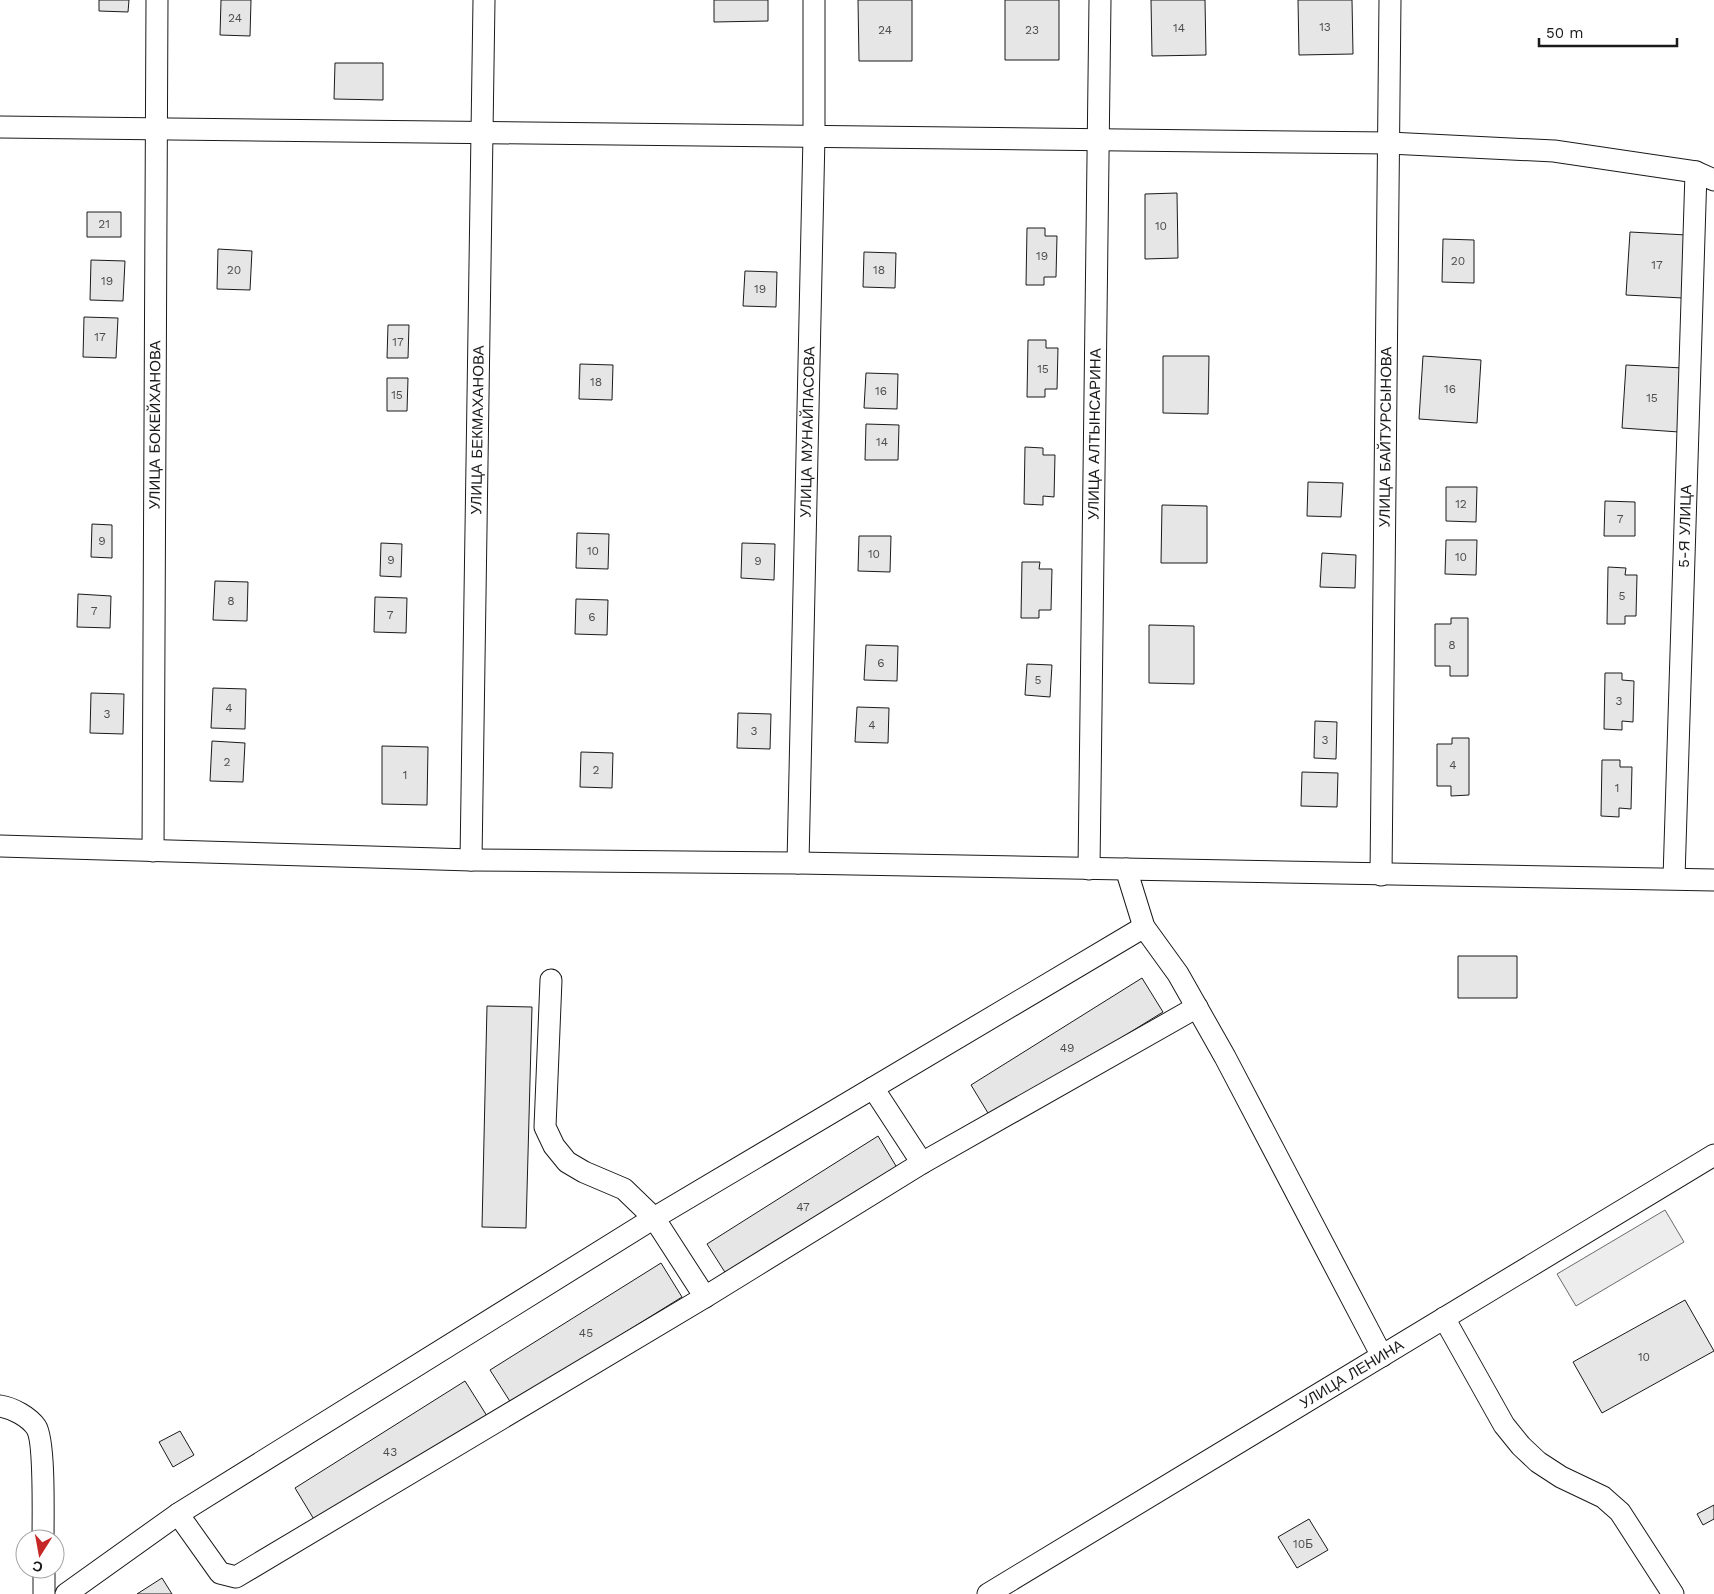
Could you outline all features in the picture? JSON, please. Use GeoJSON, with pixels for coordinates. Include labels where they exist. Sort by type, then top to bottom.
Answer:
{"type":"FeatureCollection","features":[{"type":"Feature","properties":{"kind":"street","name":"УЛИЦА БОКЕЙХАНОВА"},"geometry":{"type":"LineString","coordinates":[[153,850],[157,0]]}},
{"type":"Feature","properties":{"kind":"street","name":"УЛИЦА БЕКМАХАНОВА"},"geometry":{"type":"LineString","coordinates":[[471,860],[484,0]]}},
{"type":"Feature","properties":{"kind":"street","name":"УЛИЦА МУНАЙПАСОВА"},"geometry":{"type":"LineString","coordinates":[[798,863],[814,136],[814,0]]}},
{"type":"Feature","properties":{"kind":"street","name":"УЛИЦА АЛТЫНСАРИНА"},"geometry":{"type":"LineString","coordinates":[[1089,869],[1100,0]]}},
{"type":"Feature","properties":{"kind":"street","name":"УЛИЦА БАЙТУРСЫНОВА"},"geometry":{"type":"LineString","coordinates":[[1381,875],[1390,0]]}},
{"type":"Feature","properties":{"kind":"street"},"geometry":{"type":"LineString","coordinates":[[0,127],[1389,143],[1554,150],[1705,176]]}},
{"type":"Feature","properties":{"kind":"street","name":"5-Я УЛИЦА"},"geometry":{"type":"LineString","coordinates":[[1674,878],[1705,176]]}},
{"type":"Feature","properties":{"kind":"street"},"geometry":{"type":"LineString","coordinates":[[0,846],[471,860],[798,863],[1714,880]]}},
{"type":"Feature","properties":{"kind":"street"},"geometry":{"type":"LineString","coordinates":[[1126,870],[1144,927],[1178,974],[1225,1057],[1382,1356]]}},
{"type":"Feature","properties":{"kind":"street"},"geometry":{"type":"LineString","coordinates":[[66,1594],[178,1514],[654,1218],[1144,927]]}},
{"type":"Feature","properties":{"kind":"street"},"geometry":{"type":"LineString","coordinates":[[551,980],[545,1127],[554,1146],[567,1162],[584,1172],[624,1189],[654,1218],[705,1297]]}},
{"type":"Feature","properties":{"kind":"street"},"geometry":{"type":"LineString","coordinates":[[178,1514],[220,1573],[236,1578],[705,1297],[922,1163],[1197,1007]]}},
{"type":"Feature","properties":{"kind":"street"},"geometry":{"type":"LineString","coordinates":[[873,1088],[922,1163]]}},
{"type":"Feature","properties":{"kind":"street","name":"УЛИЦА ЛЕНИНА"},"geometry":{"type":"LineString","coordinates":[[988,1594],[1714,1155]]}},
{"type":"Feature","properties":{"kind":"street"},"geometry":{"type":"LineString","coordinates":[[1444,1318],[1504,1425],[1521,1446],[1538,1462],[1561,1477],[1603,1497],[1620,1512],[1673,1594]]}},
{"type":"Feature","properties":{"kind":"street"},"geometry":{"type":"LineString","coordinates":[[0,1406],[24,1415],[37,1428],[42,1455],[43,1529]]}},
{"type":"Feature","properties":{"kind":"street"},"geometry":{"type":"LineString","coordinates":[[44,1579],[44,1594]]}},
{"type":"Feature","properties":{"kind":"shaded area"},"geometry":{"type":"Polygon","coordinates":[[[1665,1210],[1684,1242],[1576,1306],[1557,1274],[1665,1210]]]}},
{"type":"Feature","properties":{"kind":"building"},"geometry":{"type":"Polygon","coordinates":[[[99,0],[129,0],[128,12],[99,11],[99,0]]]}},
{"type":"Feature","properties":{"kind":"building"},"geometry":{"type":"Polygon","coordinates":[[[221,0],[251,0],[250,36],[220,35],[221,0]]]}},
{"type":"Feature","properties":{"kind":"building"},"geometry":{"type":"Polygon","coordinates":[[[714,0],[768,0],[768,21],[714,22],[714,0]]]}},
{"type":"Feature","properties":{"kind":"building"},"geometry":{"type":"Polygon","coordinates":[[[858,0],[912,0],[912,61],[859,61],[858,0]]]}},
{"type":"Feature","properties":{"kind":"building"},"geometry":{"type":"Polygon","coordinates":[[[1005,0],[1059,0],[1059,60],[1005,60],[1005,0]]]}},
{"type":"Feature","properties":{"kind":"building"},"geometry":{"type":"Polygon","coordinates":[[[1151,0],[1205,0],[1206,55],[1152,56],[1151,0]]]}},
{"type":"Feature","properties":{"kind":"building"},"geometry":{"type":"Polygon","coordinates":[[[1298,0],[1352,0],[1353,54],[1299,55],[1298,0]]]}},
{"type":"Feature","properties":{"kind":"building"},"geometry":{"type":"Polygon","coordinates":[[[335,63],[383,63],[383,100],[334,99],[335,63]]]}},
{"type":"Feature","properties":{"kind":"building"},"geometry":{"type":"Polygon","coordinates":[[[1177,193],[1178,258],[1145,259],[1145,194],[1177,193]]]}},
{"type":"Feature","properties":{"kind":"building"},"geometry":{"type":"Polygon","coordinates":[[[87,212],[121,212],[121,237],[87,237],[87,212]]]}},
{"type":"Feature","properties":{"kind":"building"},"geometry":{"type":"Polygon","coordinates":[[[1027,228],[1045,228],[1045,236],[1057,236],[1056,277],[1044,277],[1044,285],[1026,285],[1027,228]]]}},
{"type":"Feature","properties":{"kind":"building"},"geometry":{"type":"Polygon","coordinates":[[[1630,232],[1687,235],[1683,298],[1626,295],[1630,232]]]}},
{"type":"Feature","properties":{"kind":"building"},"geometry":{"type":"Polygon","coordinates":[[[1443,239],[1474,240],[1474,283],[1442,282],[1443,239]]]}},
{"type":"Feature","properties":{"kind":"building"},"geometry":{"type":"Polygon","coordinates":[[[218,249],[252,251],[250,290],[217,289],[218,249]]]}},
{"type":"Feature","properties":{"kind":"building"},"geometry":{"type":"Polygon","coordinates":[[[864,252],[896,253],[895,288],[863,287],[864,252]]]}},
{"type":"Feature","properties":{"kind":"building"},"geometry":{"type":"Polygon","coordinates":[[[91,260],[125,261],[123,301],[90,300],[91,260]]]}},
{"type":"Feature","properties":{"kind":"building"},"geometry":{"type":"Polygon","coordinates":[[[745,271],[777,272],[776,307],[743,306],[745,271]]]}},
{"type":"Feature","properties":{"kind":"building"},"geometry":{"type":"Polygon","coordinates":[[[84,317],[118,318],[116,358],[83,357],[84,317]]]}},
{"type":"Feature","properties":{"kind":"building"},"geometry":{"type":"Polygon","coordinates":[[[388,325],[409,325],[408,358],[387,358],[388,325]]]}},
{"type":"Feature","properties":{"kind":"building"},"geometry":{"type":"Polygon","coordinates":[[[1028,340],[1046,340],[1046,348],[1058,348],[1057,389],[1045,389],[1045,397],[1027,397],[1028,340]]]}},
{"type":"Feature","properties":{"kind":"building"},"geometry":{"type":"Polygon","coordinates":[[[1163,356],[1209,356],[1208,414],[1163,413],[1163,356]]]}},
{"type":"Feature","properties":{"kind":"building"},"geometry":{"type":"Polygon","coordinates":[[[1423,356],[1481,360],[1477,423],[1419,419],[1423,356]]]}},
{"type":"Feature","properties":{"kind":"building"},"geometry":{"type":"Polygon","coordinates":[[[580,364],[613,365],[612,400],[579,399],[580,364]]]}},
{"type":"Feature","properties":{"kind":"building"},"geometry":{"type":"Polygon","coordinates":[[[1626,365],[1683,368],[1679,432],[1622,428],[1626,365]]]}},
{"type":"Feature","properties":{"kind":"building"},"geometry":{"type":"Polygon","coordinates":[[[866,373],[898,374],[897,409],[864,408],[866,373]]]}},
{"type":"Feature","properties":{"kind":"building"},"geometry":{"type":"Polygon","coordinates":[[[387,378],[408,378],[407,411],[387,411],[387,378]]]}},
{"type":"Feature","properties":{"kind":"building"},"geometry":{"type":"Polygon","coordinates":[[[866,424],[899,425],[898,460],[865,460],[866,424]]]}},
{"type":"Feature","properties":{"kind":"building"},"geometry":{"type":"Polygon","coordinates":[[[1025,447],[1043,448],[1043,455],[1055,455],[1054,497],[1043,496],[1043,505],[1024,504],[1025,447]]]}},
{"type":"Feature","properties":{"kind":"building"},"geometry":{"type":"Polygon","coordinates":[[[1308,482],[1343,483],[1341,517],[1307,516],[1308,482]]]}},
{"type":"Feature","properties":{"kind":"building"},"geometry":{"type":"Polygon","coordinates":[[[1446,487],[1477,487],[1476,522],[1446,521],[1446,487]]]}},
{"type":"Feature","properties":{"kind":"building"},"geometry":{"type":"Polygon","coordinates":[[[1605,501],[1635,502],[1635,536],[1604,536],[1605,501]]]}},
{"type":"Feature","properties":{"kind":"building"},"geometry":{"type":"Polygon","coordinates":[[[1162,505],[1207,506],[1207,563],[1161,563],[1162,505]]]}},
{"type":"Feature","properties":{"kind":"building"},"geometry":{"type":"Polygon","coordinates":[[[92,524],[112,525],[112,558],[91,557],[92,524]]]}},
{"type":"Feature","properties":{"kind":"building"},"geometry":{"type":"Polygon","coordinates":[[[577,533],[609,534],[608,569],[576,568],[577,533]]]}},
{"type":"Feature","properties":{"kind":"building"},"geometry":{"type":"Polygon","coordinates":[[[859,536],[891,536],[890,572],[858,571],[859,536]]]}},
{"type":"Feature","properties":{"kind":"building"},"geometry":{"type":"Polygon","coordinates":[[[1446,540],[1477,540],[1476,575],[1445,574],[1446,540]]]}},
{"type":"Feature","properties":{"kind":"building"},"geometry":{"type":"Polygon","coordinates":[[[381,543],[402,544],[401,577],[380,576],[381,543]]]}},
{"type":"Feature","properties":{"kind":"building"},"geometry":{"type":"Polygon","coordinates":[[[742,543],[775,544],[774,580],[741,578],[742,543]]]}},
{"type":"Feature","properties":{"kind":"building"},"geometry":{"type":"Polygon","coordinates":[[[1322,553],[1356,555],[1355,588],[1320,587],[1322,553]]]}},
{"type":"Feature","properties":{"kind":"building"},"geometry":{"type":"Polygon","coordinates":[[[1022,562],[1040,562],[1039,569],[1052,569],[1051,610],[1039,610],[1039,618],[1021,618],[1022,562]]]}},
{"type":"Feature","properties":{"kind":"building"},"geometry":{"type":"Polygon","coordinates":[[[1608,567],[1626,568],[1625,575],[1637,575],[1636,616],[1625,616],[1625,624],[1607,624],[1608,567]]]}},
{"type":"Feature","properties":{"kind":"building"},"geometry":{"type":"Polygon","coordinates":[[[215,581],[248,582],[247,621],[213,620],[215,581]]]}},
{"type":"Feature","properties":{"kind":"building"},"geometry":{"type":"Polygon","coordinates":[[[78,594],[111,596],[110,628],[77,627],[78,594]]]}},
{"type":"Feature","properties":{"kind":"building"},"geometry":{"type":"Polygon","coordinates":[[[375,597],[407,598],[406,633],[374,632],[375,597]]]}},
{"type":"Feature","properties":{"kind":"building"},"geometry":{"type":"Polygon","coordinates":[[[576,599],[608,600],[607,635],[575,634],[576,599]]]}},
{"type":"Feature","properties":{"kind":"building"},"geometry":{"type":"Polygon","coordinates":[[[1451,618],[1468,618],[1468,676],[1450,676],[1450,666],[1435,666],[1435,624],[1451,624],[1451,618]]]}},
{"type":"Feature","properties":{"kind":"building"},"geometry":{"type":"Polygon","coordinates":[[[1149,625],[1194,626],[1194,684],[1149,683],[1149,625]]]}},
{"type":"Feature","properties":{"kind":"building"},"geometry":{"type":"Polygon","coordinates":[[[866,645],[898,646],[897,681],[864,680],[866,645]]]}},
{"type":"Feature","properties":{"kind":"building"},"geometry":{"type":"Polygon","coordinates":[[[1027,664],[1052,665],[1050,697],[1025,695],[1027,664]]]}},
{"type":"Feature","properties":{"kind":"building"},"geometry":{"type":"Polygon","coordinates":[[[1605,673],[1622,673],[1622,680],[1634,681],[1633,722],[1622,721],[1622,730],[1604,729],[1605,673]]]}},
{"type":"Feature","properties":{"kind":"building"},"geometry":{"type":"Polygon","coordinates":[[[213,688],[246,689],[245,729],[211,728],[213,688]]]}},
{"type":"Feature","properties":{"kind":"building"},"geometry":{"type":"Polygon","coordinates":[[[91,693],[124,694],[123,734],[90,733],[91,693]]]}},
{"type":"Feature","properties":{"kind":"building"},"geometry":{"type":"Polygon","coordinates":[[[857,707],[889,708],[888,743],[855,742],[857,707]]]}},
{"type":"Feature","properties":{"kind":"building"},"geometry":{"type":"Polygon","coordinates":[[[738,713],[771,714],[770,749],[737,748],[738,713]]]}},
{"type":"Feature","properties":{"kind":"building"},"geometry":{"type":"Polygon","coordinates":[[[1315,721],[1337,722],[1336,759],[1314,758],[1315,721]]]}},
{"type":"Feature","properties":{"kind":"building"},"geometry":{"type":"Polygon","coordinates":[[[1452,738],[1469,738],[1469,795],[1451,796],[1451,786],[1437,786],[1437,744],[1452,744],[1452,738]]]}},
{"type":"Feature","properties":{"kind":"building"},"geometry":{"type":"Polygon","coordinates":[[[212,741],[245,743],[243,782],[210,781],[212,741]]]}},
{"type":"Feature","properties":{"kind":"building"},"geometry":{"type":"Polygon","coordinates":[[[382,746],[428,747],[427,805],[382,804],[382,746]]]}},
{"type":"Feature","properties":{"kind":"building"},"geometry":{"type":"Polygon","coordinates":[[[581,752],[613,753],[612,788],[580,787],[581,752]]]}},
{"type":"Feature","properties":{"kind":"building"},"geometry":{"type":"Polygon","coordinates":[[[1602,760],[1620,760],[1620,767],[1632,767],[1631,809],[1619,808],[1619,817],[1601,816],[1602,760]]]}},
{"type":"Feature","properties":{"kind":"building"},"geometry":{"type":"Polygon","coordinates":[[[1302,772],[1338,773],[1337,807],[1301,806],[1302,772]]]}},
{"type":"Feature","properties":{"kind":"building"},"geometry":{"type":"Polygon","coordinates":[[[1458,956],[1517,956],[1517,998],[1458,998],[1458,956]]]}},
{"type":"Feature","properties":{"kind":"building"},"geometry":{"type":"Polygon","coordinates":[[[1142,978],[1163,1012],[991,1118],[971,1085],[1142,978]]]}},
{"type":"Feature","properties":{"kind":"building"},"geometry":{"type":"Polygon","coordinates":[[[487,1006],[532,1007],[526,1228],[482,1227],[487,1006]]]}},
{"type":"Feature","properties":{"kind":"building"},"geometry":{"type":"Polygon","coordinates":[[[878,1136],[899,1171],[728,1277],[707,1244],[878,1136]]]}},
{"type":"Feature","properties":{"kind":"building"},"geometry":{"type":"Polygon","coordinates":[[[661,1263],[682,1297],[511,1403],[490,1370],[661,1263]]]}},
{"type":"Feature","properties":{"kind":"building"},"geometry":{"type":"Polygon","coordinates":[[[1685,1300],[1714,1351],[1602,1413],[1573,1362],[1685,1300]]]}},
{"type":"Feature","properties":{"kind":"building"},"geometry":{"type":"Polygon","coordinates":[[[465,1381],[487,1416],[315,1521],[295,1488],[465,1381]]]}},
{"type":"Feature","properties":{"kind":"building"},"geometry":{"type":"Polygon","coordinates":[[[180,1431],[194,1455],[173,1467],[159,1442],[180,1431]]]}},
{"type":"Feature","properties":{"kind":"building"},"geometry":{"type":"Polygon","coordinates":[[[1714,1505],[1714,1519],[1703,1525],[1697,1514],[1714,1505]]]}},
{"type":"Feature","properties":{"kind":"building"},"geometry":{"type":"Polygon","coordinates":[[[1309,1519],[1328,1550],[1297,1568],[1278,1537],[1309,1519]]]}},
{"type":"Feature","properties":{"kind":"building"},"geometry":{"type":"Polygon","coordinates":[[[162,1578],[172,1594],[137,1594],[162,1578]]]}}]}
